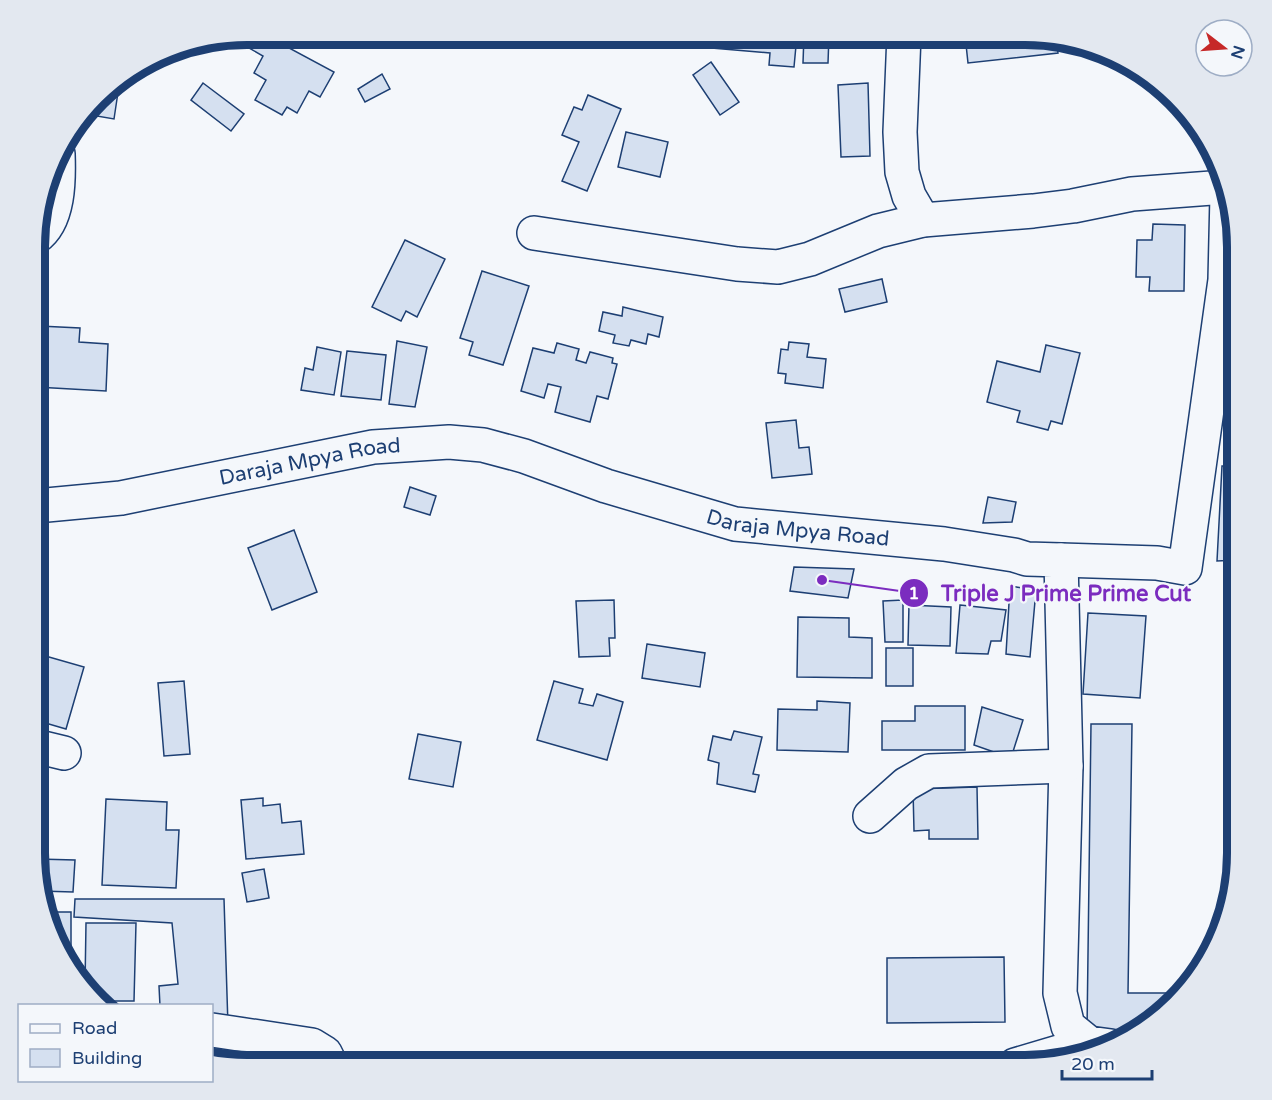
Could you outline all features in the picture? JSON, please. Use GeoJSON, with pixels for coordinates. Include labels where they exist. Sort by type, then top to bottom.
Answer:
{"type":"FeatureCollection","features":[{"type":"Feature","properties":{"kind":"street"},"geometry":{"type":"LineString","coordinates":[[904,45],[900,132],[902,172],[909,196],[923,220]]}},
{"type":"Feature","properties":{"kind":"street"},"geometry":{"type":"LineString","coordinates":[[46,229],[53,211],[58,178]]}},
{"type":"Feature","properties":{"kind":"street"},"geometry":{"type":"LineString","coordinates":[[534,233],[737,264],[778,267],[810,259],[878,231],[923,220],[1033,211],[1073,206],[1132,194],[1217,188]]}},
{"type":"Feature","properties":{"kind":"street","name":"Daraja Mpya Road"},"geometry":{"type":"LineString","coordinates":[[45,505],[121,498],[373,447],[449,442],[483,445],[524,456],[606,486],[735,524],[944,544],[1027,559],[1157,563],[1185,568],[1225,280],[1226,229]]}},
{"type":"Feature","properties":{"kind":"street"},"geometry":{"type":"LineString","coordinates":[[1061,560],[1066,766],[1060,993],[1068,1026],[1095,1042]]}},
{"type":"Feature","properties":{"kind":"street"},"geometry":{"type":"LineString","coordinates":[[870,816],[906,784],[929,771],[1066,766]]}},
{"type":"Feature","properties":{"kind":"street"},"geometry":{"type":"LineString","coordinates":[[213,1030],[312,1045],[326,1055]]}},
{"type":"Feature","properties":{"kind":"building"},"geometry":{"type":"Polygon","coordinates":[[[251,45],[284,45],[334,72],[320,97],[309,91],[297,113],[287,107],[282,115],[255,100],[266,80],[254,73],[263,56],[249,48],[251,45]]]}},
{"type":"Feature","properties":{"kind":"building"},"geometry":{"type":"Polygon","coordinates":[[[712,45],[796,45],[794,67],[769,65],[770,53],[712,48],[712,45]]]}},
{"type":"Feature","properties":{"kind":"building"},"geometry":{"type":"Polygon","coordinates":[[[804,45],[829,45],[828,63],[803,63],[804,45]]]}},
{"type":"Feature","properties":{"kind":"building"},"geometry":{"type":"Polygon","coordinates":[[[966,45],[1038,45],[1057,48],[1058,53],[968,63],[966,45]]]}},
{"type":"Feature","properties":{"kind":"building"},"geometry":{"type":"Polygon","coordinates":[[[711,62],[739,102],[720,115],[693,75],[711,62]]]}},
{"type":"Feature","properties":{"kind":"building"},"geometry":{"type":"Polygon","coordinates":[[[382,74],[390,89],[365,102],[358,89],[382,74]]]}},
{"type":"Feature","properties":{"kind":"building"},"geometry":{"type":"Polygon","coordinates":[[[203,83],[244,114],[231,131],[191,100],[203,83]]]}},
{"type":"Feature","properties":{"kind":"building"},"geometry":{"type":"Polygon","coordinates":[[[868,83],[870,156],[841,157],[838,85],[868,83]]]}},
{"type":"Feature","properties":{"kind":"building"},"geometry":{"type":"Polygon","coordinates":[[[118,92],[114,119],[94,116],[118,92]]]}},
{"type":"Feature","properties":{"kind":"building"},"geometry":{"type":"Polygon","coordinates":[[[588,95],[621,109],[587,191],[562,181],[579,142],[562,135],[574,107],[582,110],[588,95]]]}},
{"type":"Feature","properties":{"kind":"building"},"geometry":{"type":"Polygon","coordinates":[[[626,132],[668,142],[660,177],[618,167],[626,132]]]}},
{"type":"Feature","properties":{"kind":"building"},"geometry":{"type":"Polygon","coordinates":[[[1153,224],[1185,225],[1184,291],[1149,291],[1150,277],[1136,277],[1137,240],[1152,240],[1153,224]]]}},
{"type":"Feature","properties":{"kind":"building"},"geometry":{"type":"Polygon","coordinates":[[[405,240],[445,259],[417,317],[406,311],[401,321],[372,307],[405,240]]]}},
{"type":"Feature","properties":{"kind":"building"},"geometry":{"type":"Polygon","coordinates":[[[482,271],[529,286],[503,365],[469,355],[473,342],[460,338],[482,271]]]}},
{"type":"Feature","properties":{"kind":"building"},"geometry":{"type":"Polygon","coordinates":[[[882,279],[887,302],[845,312],[839,289],[882,279]]]}},
{"type":"Feature","properties":{"kind":"building"},"geometry":{"type":"Polygon","coordinates":[[[623,307],[663,317],[659,337],[648,334],[646,344],[631,340],[629,346],[613,343],[615,335],[599,331],[603,312],[622,316],[623,307]]]}},
{"type":"Feature","properties":{"kind":"building"},"geometry":{"type":"Polygon","coordinates":[[[45,326],[80,328],[79,342],[108,344],[106,391],[45,388],[45,326]]]}},
{"type":"Feature","properties":{"kind":"building"},"geometry":{"type":"Polygon","coordinates":[[[397,341],[427,347],[415,407],[389,404],[397,341]]]}},
{"type":"Feature","properties":{"kind":"building"},"geometry":{"type":"Polygon","coordinates":[[[789,342],[809,344],[807,357],[826,359],[823,388],[785,383],[786,374],[778,373],[781,349],[788,350],[789,342]]]}},
{"type":"Feature","properties":{"kind":"building"},"geometry":{"type":"Polygon","coordinates":[[[557,343],[579,349],[576,360],[586,363],[590,352],[613,358],[612,363],[617,364],[608,399],[597,396],[590,422],[555,412],[561,387],[548,384],[544,398],[521,391],[533,348],[554,353],[557,343]]]}},
{"type":"Feature","properties":{"kind":"building"},"geometry":{"type":"Polygon","coordinates":[[[1046,345],[1080,353],[1062,424],[1051,421],[1048,430],[1017,422],[1020,411],[987,402],[997,361],[1040,372],[1046,345]]]}},
{"type":"Feature","properties":{"kind":"building"},"geometry":{"type":"Polygon","coordinates":[[[317,347],[341,352],[334,395],[301,390],[305,368],[313,370],[317,347]]]}},
{"type":"Feature","properties":{"kind":"building"},"geometry":{"type":"Polygon","coordinates":[[[347,351],[386,355],[381,400],[341,396],[347,351]]]}},
{"type":"Feature","properties":{"kind":"building"},"geometry":{"type":"Polygon","coordinates":[[[796,420],[799,448],[809,447],[812,474],[772,478],[766,423],[796,420]]]}},
{"type":"Feature","properties":{"kind":"building"},"geometry":{"type":"Polygon","coordinates":[[[1222,466],[1227,466],[1227,560],[1217,561],[1222,466]]]}},
{"type":"Feature","properties":{"kind":"building"},"geometry":{"type":"Polygon","coordinates":[[[410,487],[436,496],[430,515],[404,507],[410,487]]]}},
{"type":"Feature","properties":{"kind":"building"},"geometry":{"type":"Polygon","coordinates":[[[988,497],[1016,502],[1012,522],[983,523],[988,497]]]}},
{"type":"Feature","properties":{"kind":"building"},"geometry":{"type":"Polygon","coordinates":[[[294,530],[317,592],[272,610],[248,548],[294,530]]]}},
{"type":"Feature","properties":{"kind":"building"},"geometry":{"type":"Polygon","coordinates":[[[794,567],[854,569],[848,598],[790,591],[794,567]]]}},
{"type":"Feature","properties":{"kind":"building"},"geometry":{"type":"Polygon","coordinates":[[[1010,586],[1036,590],[1030,657],[1006,654],[1010,586]]]}},
{"type":"Feature","properties":{"kind":"building"},"geometry":{"type":"Polygon","coordinates":[[[614,600],[615,638],[609,638],[610,656],[579,657],[576,601],[614,600]]]}},
{"type":"Feature","properties":{"kind":"building"},"geometry":{"type":"Polygon","coordinates":[[[903,600],[903,642],[885,642],[883,601],[903,600]]]}},
{"type":"Feature","properties":{"kind":"building"},"geometry":{"type":"Polygon","coordinates":[[[909,605],[951,607],[950,646],[908,645],[909,605]]]}},
{"type":"Feature","properties":{"kind":"building"},"geometry":{"type":"Polygon","coordinates":[[[960,605],[1006,610],[1001,641],[991,641],[988,654],[956,653],[960,605]]]}},
{"type":"Feature","properties":{"kind":"building"},"geometry":{"type":"Polygon","coordinates":[[[1088,613],[1146,616],[1140,698],[1083,694],[1088,613]]]}},
{"type":"Feature","properties":{"kind":"building"},"geometry":{"type":"Polygon","coordinates":[[[798,617],[849,618],[849,637],[872,638],[872,678],[797,677],[798,617]]]}},
{"type":"Feature","properties":{"kind":"building"},"geometry":{"type":"Polygon","coordinates":[[[647,644],[705,653],[700,687],[642,678],[647,644]]]}},
{"type":"Feature","properties":{"kind":"building"},"geometry":{"type":"Polygon","coordinates":[[[886,648],[913,648],[913,686],[886,686],[886,648]]]}},
{"type":"Feature","properties":{"kind":"building"},"geometry":{"type":"Polygon","coordinates":[[[45,656],[84,667],[66,729],[45,723],[45,656]]]}},
{"type":"Feature","properties":{"kind":"building"},"geometry":{"type":"Polygon","coordinates":[[[184,681],[190,754],[164,756],[158,683],[184,681]]]}},
{"type":"Feature","properties":{"kind":"building"},"geometry":{"type":"Polygon","coordinates":[[[554,681],[583,689],[579,703],[593,706],[597,694],[623,702],[607,760],[537,740],[554,681]]]}},
{"type":"Feature","properties":{"kind":"building"},"geometry":{"type":"Polygon","coordinates":[[[817,701],[850,703],[848,752],[777,750],[778,709],[817,710],[817,701]]]}},
{"type":"Feature","properties":{"kind":"building"},"geometry":{"type":"Polygon","coordinates":[[[915,706],[965,706],[965,750],[882,750],[882,721],[915,721],[915,706]]]}},
{"type":"Feature","properties":{"kind":"building"},"geometry":{"type":"Polygon","coordinates":[[[982,707],[1023,720],[1011,758],[974,745],[982,707]]]}},
{"type":"Feature","properties":{"kind":"building"},"geometry":{"type":"Polygon","coordinates":[[[1091,724],[1132,724],[1128,993],[1171,993],[1148,1013],[1119,1032],[1087,1031],[1091,724]]]}},
{"type":"Feature","properties":{"kind":"building"},"geometry":{"type":"Polygon","coordinates":[[[734,731],[762,737],[753,774],[759,775],[755,792],[717,784],[719,763],[708,760],[713,736],[731,740],[734,731]]]}},
{"type":"Feature","properties":{"kind":"building"},"geometry":{"type":"Polygon","coordinates":[[[418,734],[461,742],[453,787],[409,779],[418,734]]]}},
{"type":"Feature","properties":{"kind":"building"},"geometry":{"type":"Polygon","coordinates":[[[977,787],[978,839],[929,839],[929,830],[914,831],[913,789],[977,787]]]}},
{"type":"Feature","properties":{"kind":"building"},"geometry":{"type":"Polygon","coordinates":[[[263,798],[263,806],[280,804],[282,823],[301,821],[304,854],[246,859],[241,800],[263,798]]]}},
{"type":"Feature","properties":{"kind":"building"},"geometry":{"type":"Polygon","coordinates":[[[106,799],[167,802],[166,830],[179,830],[176,888],[102,885],[106,799]]]}},
{"type":"Feature","properties":{"kind":"building"},"geometry":{"type":"Polygon","coordinates":[[[45,859],[75,860],[73,892],[49,891],[45,859]]]}},
{"type":"Feature","properties":{"kind":"building"},"geometry":{"type":"Polygon","coordinates":[[[264,869],[269,898],[247,902],[242,873],[264,869]]]}},
{"type":"Feature","properties":{"kind":"building"},"geometry":{"type":"Polygon","coordinates":[[[75,899],[224,899],[228,1026],[213,1026],[213,1004],[160,1004],[159,986],[178,984],[172,923],[74,917],[75,899]]]}},
{"type":"Feature","properties":{"kind":"building"},"geometry":{"type":"Polygon","coordinates":[[[54,912],[71,912],[71,952],[54,912]]]}},
{"type":"Feature","properties":{"kind":"building"},"geometry":{"type":"Polygon","coordinates":[[[86,923],[136,923],[134,1001],[110,1001],[85,973],[86,923]]]}},
{"type":"Feature","properties":{"kind":"building"},"geometry":{"type":"Polygon","coordinates":[[[1004,957],[1005,1022],[887,1023],[887,958],[1004,957]]]}},
{"type":"Feature","properties":{"kind":"place","name":"Triple J Prime Prime Cut"},"geometry":{"type":"Point","coordinates":[822,580]}}]}
